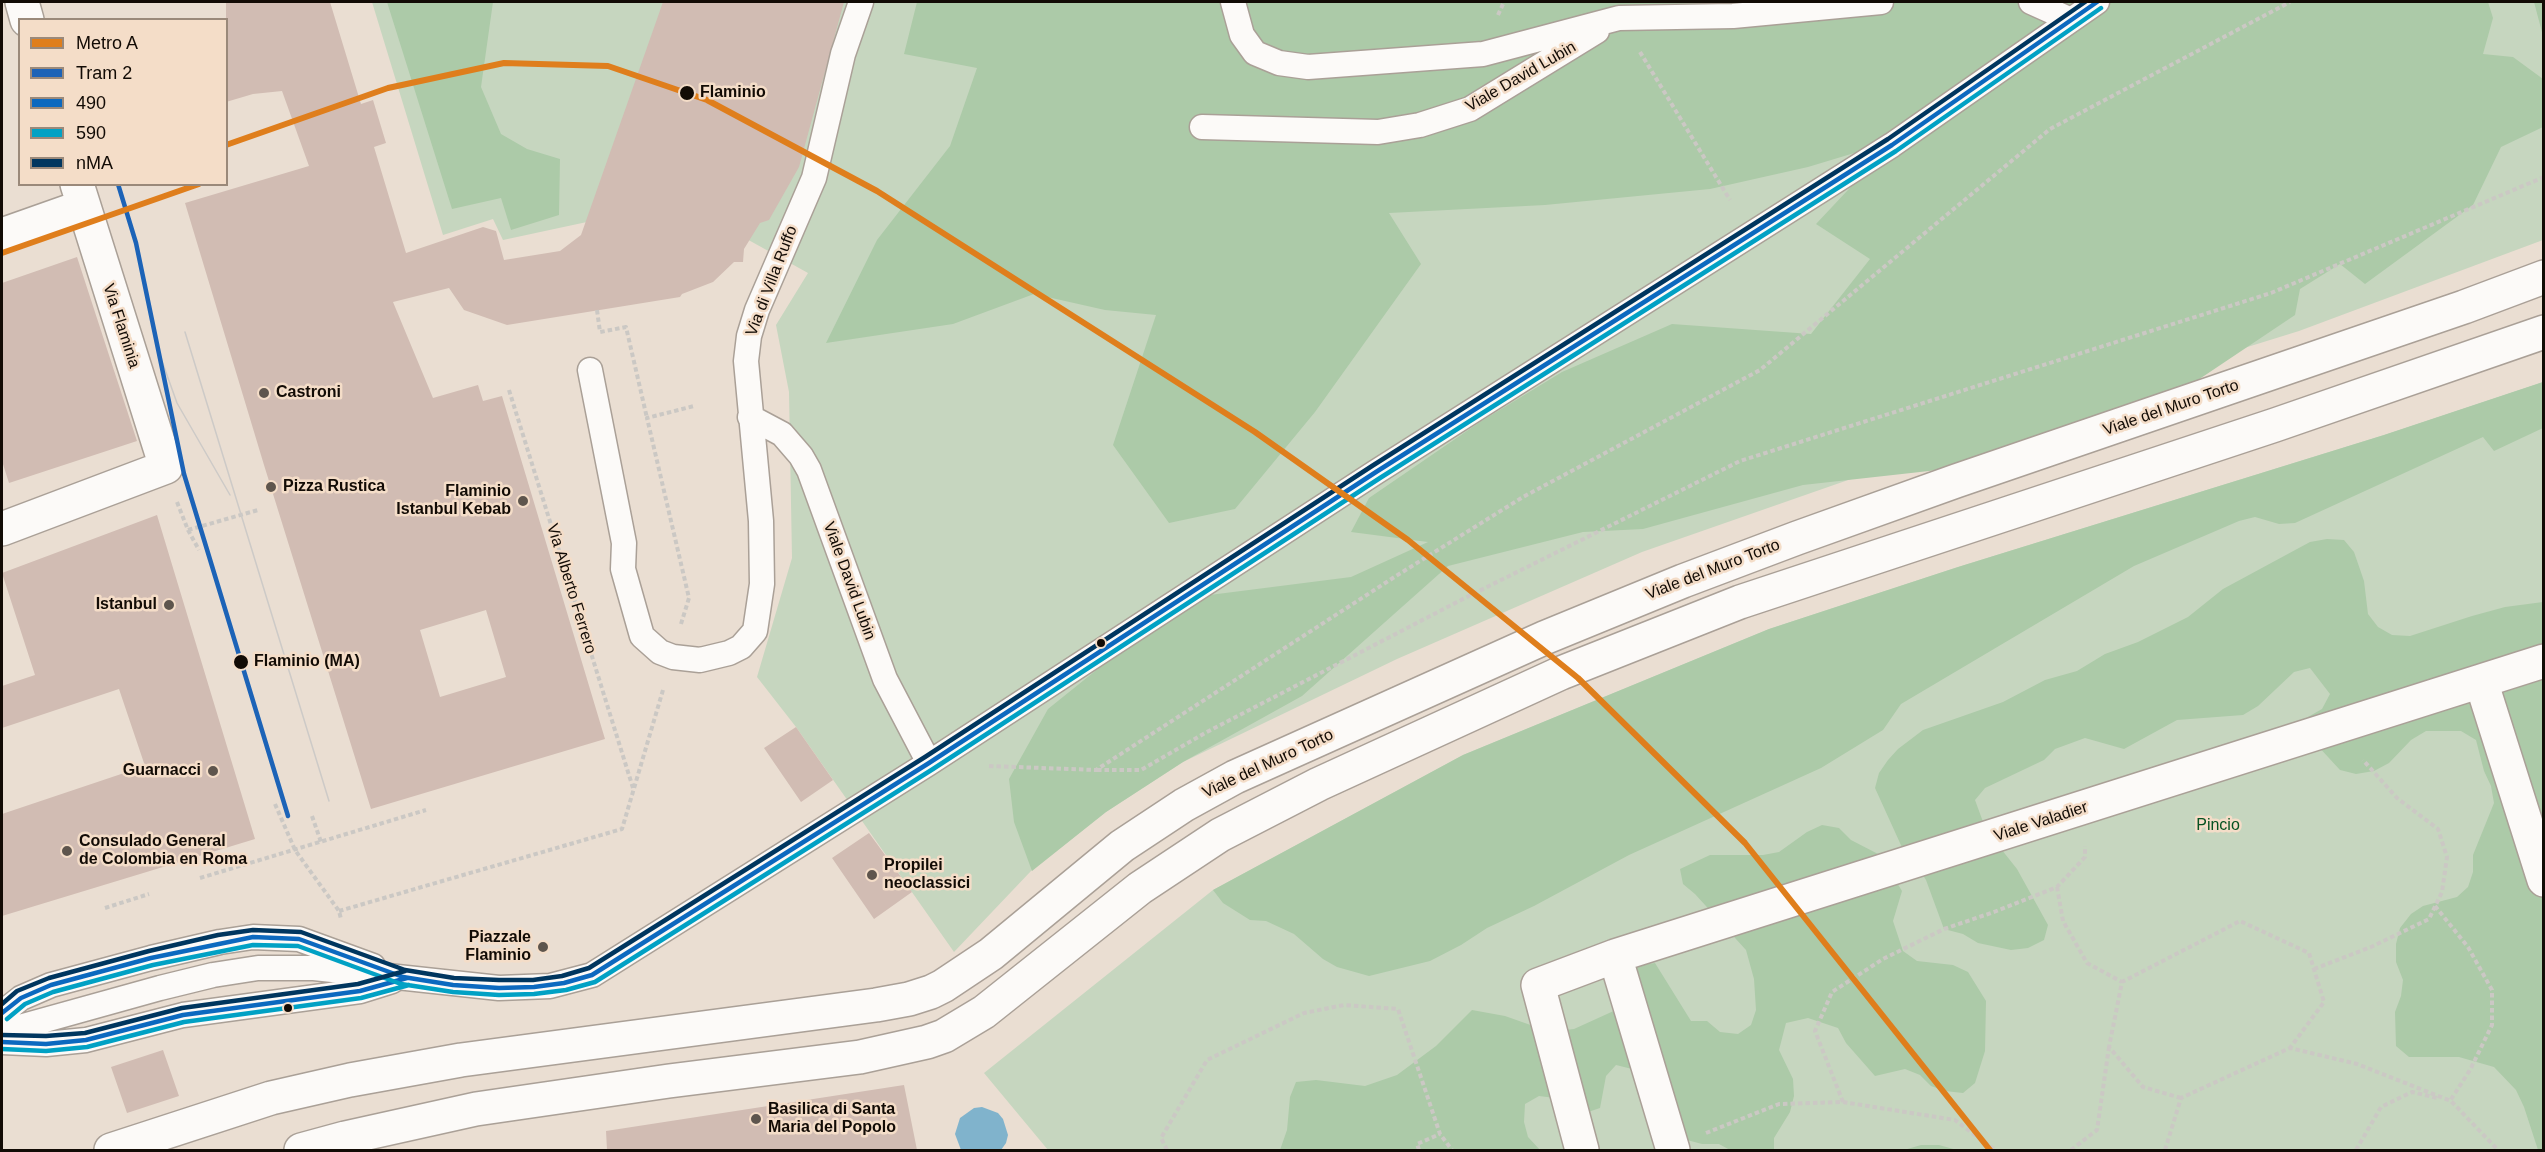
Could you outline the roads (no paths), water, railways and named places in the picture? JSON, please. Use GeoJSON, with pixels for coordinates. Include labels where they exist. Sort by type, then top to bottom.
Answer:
{"type":"FeatureCollection","features":[{"type":"Feature","properties":{"kind":"main road"},"geometry":{"type":"LineString","coordinates":[[22,2],[26,18]]}},
{"type":"Feature","properties":{"kind":"main road"},"geometry":{"type":"LineString","coordinates":[[2,235],[80,195]]}},
{"type":"Feature","properties":{"kind":"main road","name":"Via Flaminia"},"geometry":{"type":"LineString","coordinates":[[2,529],[166,467],[80,195]]}},
{"type":"Feature","properties":{"kind":"main road","name":"Viale del Muro Torto"},"geometry":{"type":"LineString","coordinates":[[111,1150],[271,1098],[350,1080],[461,1060],[909,999],[943,986],[991,954],[1122,846],[1184,805],[1235,777],[1544,638],[1797,538],[1956,481],[2464,307],[2544,277]]}},
{"type":"Feature","properties":{"kind":"main road"},"geometry":{"type":"LineString","coordinates":[[301,1150],[372,1131],[477,1109],[884,1053],[935,1039],[964,1025],[1005,996],[1140,888],[1220,835],[1319,784],[1561,673],[1740,602],[2275,426],[2544,332]]}},
{"type":"Feature","properties":{"kind":"main road","name":"Viale Valadier"},"geometry":{"type":"LineString","coordinates":[[1582,1150],[1538,985],[1615,956],[2544,661]]}},
{"type":"Feature","properties":{"kind":"main road"},"geometry":{"type":"LineString","coordinates":[[2481,681],[2544,880]]}},
{"type":"Feature","properties":{"kind":"main road"},"geometry":{"type":"LineString","coordinates":[[1615,956],[1672,1148]]}},
{"type":"Feature","properties":{"kind":"lane","name":"Via di Villa Ruffo"},"geometry":{"type":"LineString","coordinates":[[590,370],[624,543],[623,569],[642,636],[666,655],[700,660],[729,653],[749,639],[755,631],[762,584],[761,520],[746,361],[749,336],[757,310],[814,178],[843,54],[861,2]]}},
{"type":"Feature","properties":{"kind":"lane","name":"Viale David Lubin"},"geometry":{"type":"LineString","coordinates":[[1233,2],[1247,45],[1267,60],[1293,67],[1324,67],[1483,54],[1619,18],[1669,2]]}},
{"type":"Feature","properties":{"kind":"lane","name":"Viale David Lubin"},"geometry":{"type":"LineString","coordinates":[[1202,127],[1378,132],[1420,124],[1470,109],[1619,18],[1733,16],[1881,2]]}},
{"type":"Feature","properties":{"kind":"lane"},"geometry":{"type":"LineString","coordinates":[[2031,2],[2071,20]]}},
{"type":"Feature","properties":{"kind":"lane"},"geometry":{"type":"LineString","coordinates":[[2,1032],[160,988],[234,971],[258,968],[314,968],[499,988],[550,986],[579,980],[606,968],[816,832],[929,763],[1376,472],[1892,145],[2097,2]]}},
{"type":"Feature","properties":{"kind":"lane","name":"Viale David Lubin"},"geometry":{"type":"LineString","coordinates":[[750,417],[782,434],[801,456],[809,470],[885,679],[929,763]]}},
{"type":"Feature","properties":{"kind":"lane"},"geometry":{"type":"LineString","coordinates":[[2,1013],[21,998],[51,985],[151,958],[253,937],[298,939],[403,977]]}},
{"type":"Feature","properties":{"kind":"lane"},"geometry":{"type":"LineString","coordinates":[[2,1042],[46,1044],[86,1040],[183,1015],[360,991],[403,977]]}},
{"type":"Feature","properties":{"kind":"water"},"geometry":{"type":"Polygon","coordinates":[[[982,1107],[998,1113],[1003,1119],[1008,1135],[1006,1143],[1001,1150],[961,1150],[955,1134],[960,1118],[974,1108],[982,1107]]]}},
{"type":"Feature","properties":{"kind":"tram line","name":"2"},"geometry":{"type":"LineString","coordinates":[[119,186],[136,243],[184,474],[288,816]]}},
{"type":"Feature","properties":{"kind":"tram line"},"geometry":{"type":"LineString","coordinates":[[185,332],[329,801]]}},
{"type":"Feature","properties":{"kind":"tram line"},"geometry":{"type":"LineString","coordinates":[[158,350],[177,403],[230,495]]}},
{"type":"Feature","properties":{"kind":"metro line","name":"A"},"geometry":{"type":"LineString","coordinates":[[228,144],[388,88],[504,63],[608,66],[707,100],[877,191],[1255,432],[1408,540],[1578,678],[1745,843],[1990,1150]]}},
{"type":"Feature","properties":{"kind":"metro line","name":"A"},"geometry":{"type":"LineString","coordinates":[[2,253],[193,186]]}},
{"type":"Feature","properties":{"kind":"place","name":"Flaminio"},"geometry":{"type":"Point","coordinates":[687,93]}},
{"type":"Feature","properties":{"kind":"place","name":"Castroni"},"geometry":{"type":"Point","coordinates":[264,393]}},
{"type":"Feature","properties":{"kind":"place","name":"Pizza Rustica"},"geometry":{"type":"Point","coordinates":[271,487]}},
{"type":"Feature","properties":{"kind":"place","name":"Flaminio Istanbul Kebab"},"geometry":{"type":"Point","coordinates":[523,501]}},
{"type":"Feature","properties":{"kind":"place","name":"Istanbul"},"geometry":{"type":"Point","coordinates":[169,605]}},
{"type":"Feature","properties":{"kind":"place","name":"Flaminio (MA)"},"geometry":{"type":"Point","coordinates":[241,662]}},
{"type":"Feature","properties":{"kind":"place","name":"Guarnacci"},"geometry":{"type":"Point","coordinates":[213,771]}},
{"type":"Feature","properties":{"kind":"place","name":"Consulado General de Colombia en Roma"},"geometry":{"type":"Point","coordinates":[67,851]}},
{"type":"Feature","properties":{"kind":"place","name":"Propilei neoclassici"},"geometry":{"type":"Point","coordinates":[872,875]}},
{"type":"Feature","properties":{"kind":"place","name":"Piazzale Flaminio"},"geometry":{"type":"Point","coordinates":[543,947]}},
{"type":"Feature","properties":{"kind":"place","name":"Basilica di Santa Maria del Popolo"},"geometry":{"type":"Point","coordinates":[756,1119]}},
{"type":"Feature","properties":{"kind":"park label","name":"Pincio"},"geometry":{"type":"Point","coordinates":[2218,826]}}]}
